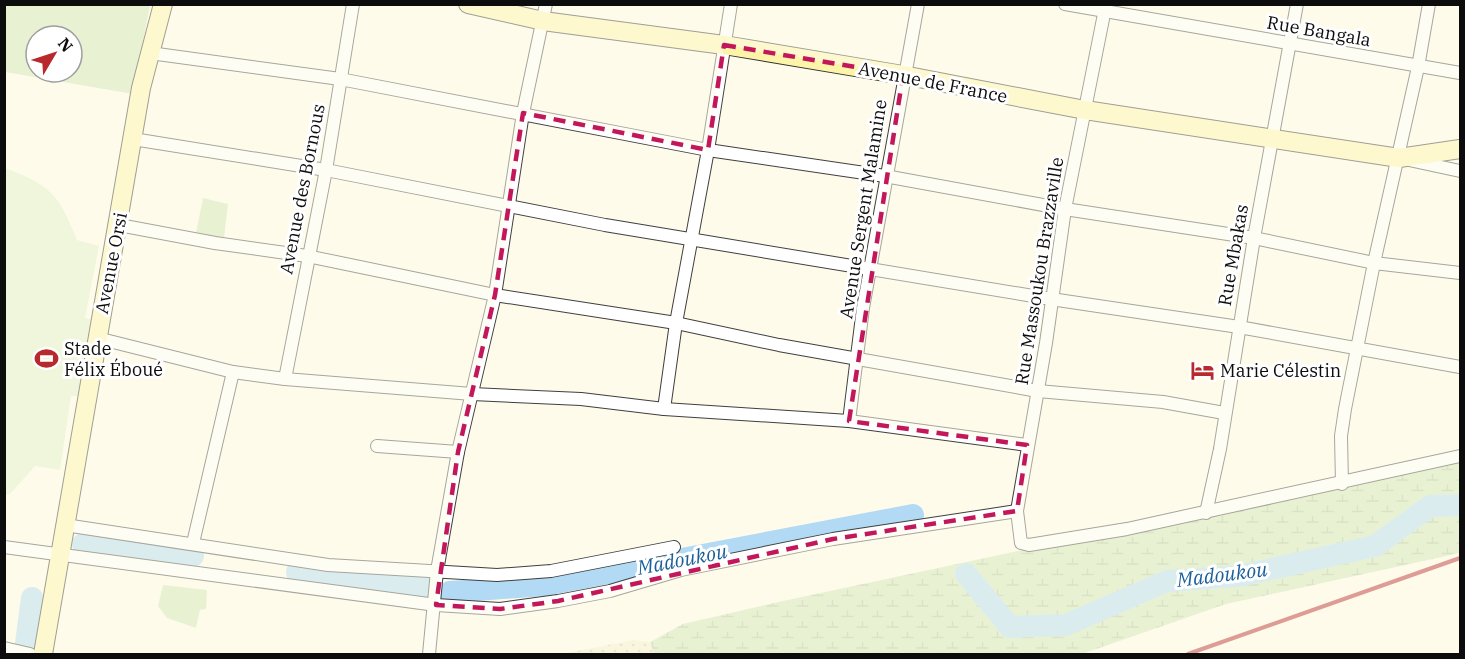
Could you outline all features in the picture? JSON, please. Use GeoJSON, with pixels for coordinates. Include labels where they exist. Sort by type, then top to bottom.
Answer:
{"type":"FeatureCollection","features":[{"type":"Feature","properties":{"kind":"main road","name":"Avenue de France"},"geometry":{"type":"LineString","coordinates":[[468,4],[545,13],[903,75],[1085,110],[1399,158],[1461,149]]}},
{"type":"Feature","properties":{"kind":"main road","name":"Avenue Orsi"},"geometry":{"type":"LineString","coordinates":[[43,654],[133,139],[160,8]]}},
{"type":"Feature","properties":{"kind":"street","name":"Avenue des Bornous"},"geometry":{"type":"LineString","coordinates":[[285,379],[307,256],[326,170],[353,4]]}},
{"type":"Feature","properties":{"kind":"street"},"geometry":{"type":"LineString","coordinates":[[664,409],[675,323],[708,150],[731,4]]}},
{"type":"Feature","properties":{"kind":"street","name":"Avenue Sergent Malamine"},"geometry":{"type":"LineString","coordinates":[[849,421],[885,176],[918,4]]}},
{"type":"Feature","properties":{"kind":"street","name":"Rue Bangala"},"geometry":{"type":"LineString","coordinates":[[1065,4],[1106,8],[1292,45],[1418,68],[1461,73]]}},
{"type":"Feature","properties":{"kind":"street","name":"Rue Mbakas"},"geometry":{"type":"LineString","coordinates":[[1206,513],[1220,449],[1224,412],[1254,238],[1292,45],[1297,4]]}},
{"type":"Feature","properties":{"kind":"street"},"geometry":{"type":"LineString","coordinates":[[1342,484],[1341,436],[1374,263],[1399,158],[1429,4]]}},
{"type":"Feature","properties":{"kind":"street","name":"Rue Massoukou Brazzaville"},"geometry":{"type":"LineString","coordinates":[[1106,8],[1065,209],[1038,391],[1027,445],[1017,511],[1021,543],[1029,545],[1116,531],[1206,513]]}},
{"type":"Feature","properties":{"kind":"street"},"geometry":{"type":"LineString","coordinates":[[429,654],[436,605],[437,571],[458,452],[495,295],[523,113],[545,13]]}},
{"type":"Feature","properties":{"kind":"street"},"geometry":{"type":"LineString","coordinates":[[150,52],[340,79],[708,150],[885,176],[1065,209],[1254,238],[1374,263],[1461,273]]}},
{"type":"Feature","properties":{"kind":"street"},"geometry":{"type":"LineString","coordinates":[[133,139],[326,170],[604,225],[1051,300],[1239,327],[1461,367]]}},
{"type":"Feature","properties":{"kind":"street"},"geometry":{"type":"LineString","coordinates":[[1399,158],[1461,171]]}},
{"type":"Feature","properties":{"kind":"street"},"geometry":{"type":"LineString","coordinates":[[119,225],[215,243],[307,256],[495,295],[675,323],[779,345],[858,357],[1038,391],[1163,402],[1224,412]]}},
{"type":"Feature","properties":{"kind":"street"},"geometry":{"type":"LineString","coordinates":[[97,339],[233,372],[285,379],[581,399],[664,409],[849,421],[1027,445]]}},
{"type":"Feature","properties":{"kind":"street"},"geometry":{"type":"LineString","coordinates":[[193,543],[233,372]]}},
{"type":"Feature","properties":{"kind":"street"},"geometry":{"type":"LineString","coordinates":[[377,446],[458,452]]}},
{"type":"Feature","properties":{"kind":"street"},"geometry":{"type":"LineString","coordinates":[[1206,513],[1461,456]]}},
{"type":"Feature","properties":{"kind":"street"},"geometry":{"type":"LineString","coordinates":[[4,547],[436,605],[500,609],[610,591],[681,570],[833,539],[1017,511]]}},
{"type":"Feature","properties":{"kind":"street"},"geometry":{"type":"LineString","coordinates":[[65,525],[328,565],[497,575],[551,571],[674,547]]}},
{"type":"Feature","properties":{"kind":"street"},"geometry":{"type":"LineString","coordinates":[[4,648],[30,654]]}},
{"type":"Feature","properties":{"kind":"highlighted area"},"geometry":{"type":"Polygon","coordinates":[[[724,45],[903,75],[849,421],[1027,445],[1017,511],[833,539],[558,601],[500,609],[436,605],[458,452],[495,295],[523,113],[708,150],[724,45]]]}},
{"type":"Feature","properties":{"kind":"shaded area"},"geometry":{"type":"Polygon","coordinates":[[[633,640],[650,642],[654,654],[562,654],[633,640]]]}},
{"type":"Feature","properties":{"kind":"green space"},"geometry":{"type":"Polygon","coordinates":[[[4,5],[150,5],[133,94],[75,84],[84,84],[84,24],[24,24],[24,75],[5,72],[4,5]]]}},
{"type":"Feature","properties":{"kind":"green space","name":"Stade Félix Éboué"},"geometry":{"type":"Polygon","coordinates":[[[5,168],[43,186],[58,201],[77,240],[99,246],[85,318],[94,320],[80,396],[71,396],[60,470],[35,466],[11,493],[5,496],[5,168]]]}},
{"type":"Feature","properties":{"kind":"green space"},"geometry":{"type":"Polygon","coordinates":[[[203,198],[228,204],[224,239],[196,233],[203,198]]]}},
{"type":"Feature","properties":{"kind":"green space"},"geometry":{"type":"Polygon","coordinates":[[[1460,457],[1460,553],[1226,604],[1082,654],[654,654],[650,642],[683,624],[778,602],[1460,457]]]}},
{"type":"Feature","properties":{"kind":"green space"},"geometry":{"type":"Polygon","coordinates":[[[163,585],[207,590],[206,609],[200,610],[196,628],[167,618],[158,606],[163,585]]]}},
{"type":"Feature","properties":{"kind":"waterway","name":"Madoukou"},"geometry":{"type":"LineString","coordinates":[[966,574],[1010,627],[1066,625],[1167,581],[1239,576],[1375,546],[1430,506],[1460,505]]}},
{"type":"Feature","properties":{"kind":"waterway","name":"Madoukou"},"geometry":{"type":"LineString","coordinates":[[450,592],[545,585],[913,515]]}},
{"type":"Feature","properties":{"kind":"waterway","name":"Madoukou"},"geometry":{"type":"LineString","coordinates":[[83,544],[193,556]]}},
{"type":"Feature","properties":{"kind":"waterway","name":"Madoukou"},"geometry":{"type":"LineString","coordinates":[[297,572],[425,588]]}},
{"type":"Feature","properties":{"kind":"waterway","name":"Madoukou"},"geometry":{"type":"LineString","coordinates":[[26,643],[32,598]]}},
{"type":"Feature","properties":{"kind":"railway"},"geometry":{"type":"LineString","coordinates":[[1188,654],[1460,558]]}},
{"type":"Feature","properties":{"kind":"place","name":"Stade Félix Éboué"},"geometry":{"type":"Point","coordinates":[46,358]}},
{"type":"Feature","properties":{"kind":"place","name":"Marie Célestin"},"geometry":{"type":"Point","coordinates":[1202,370]}}]}
